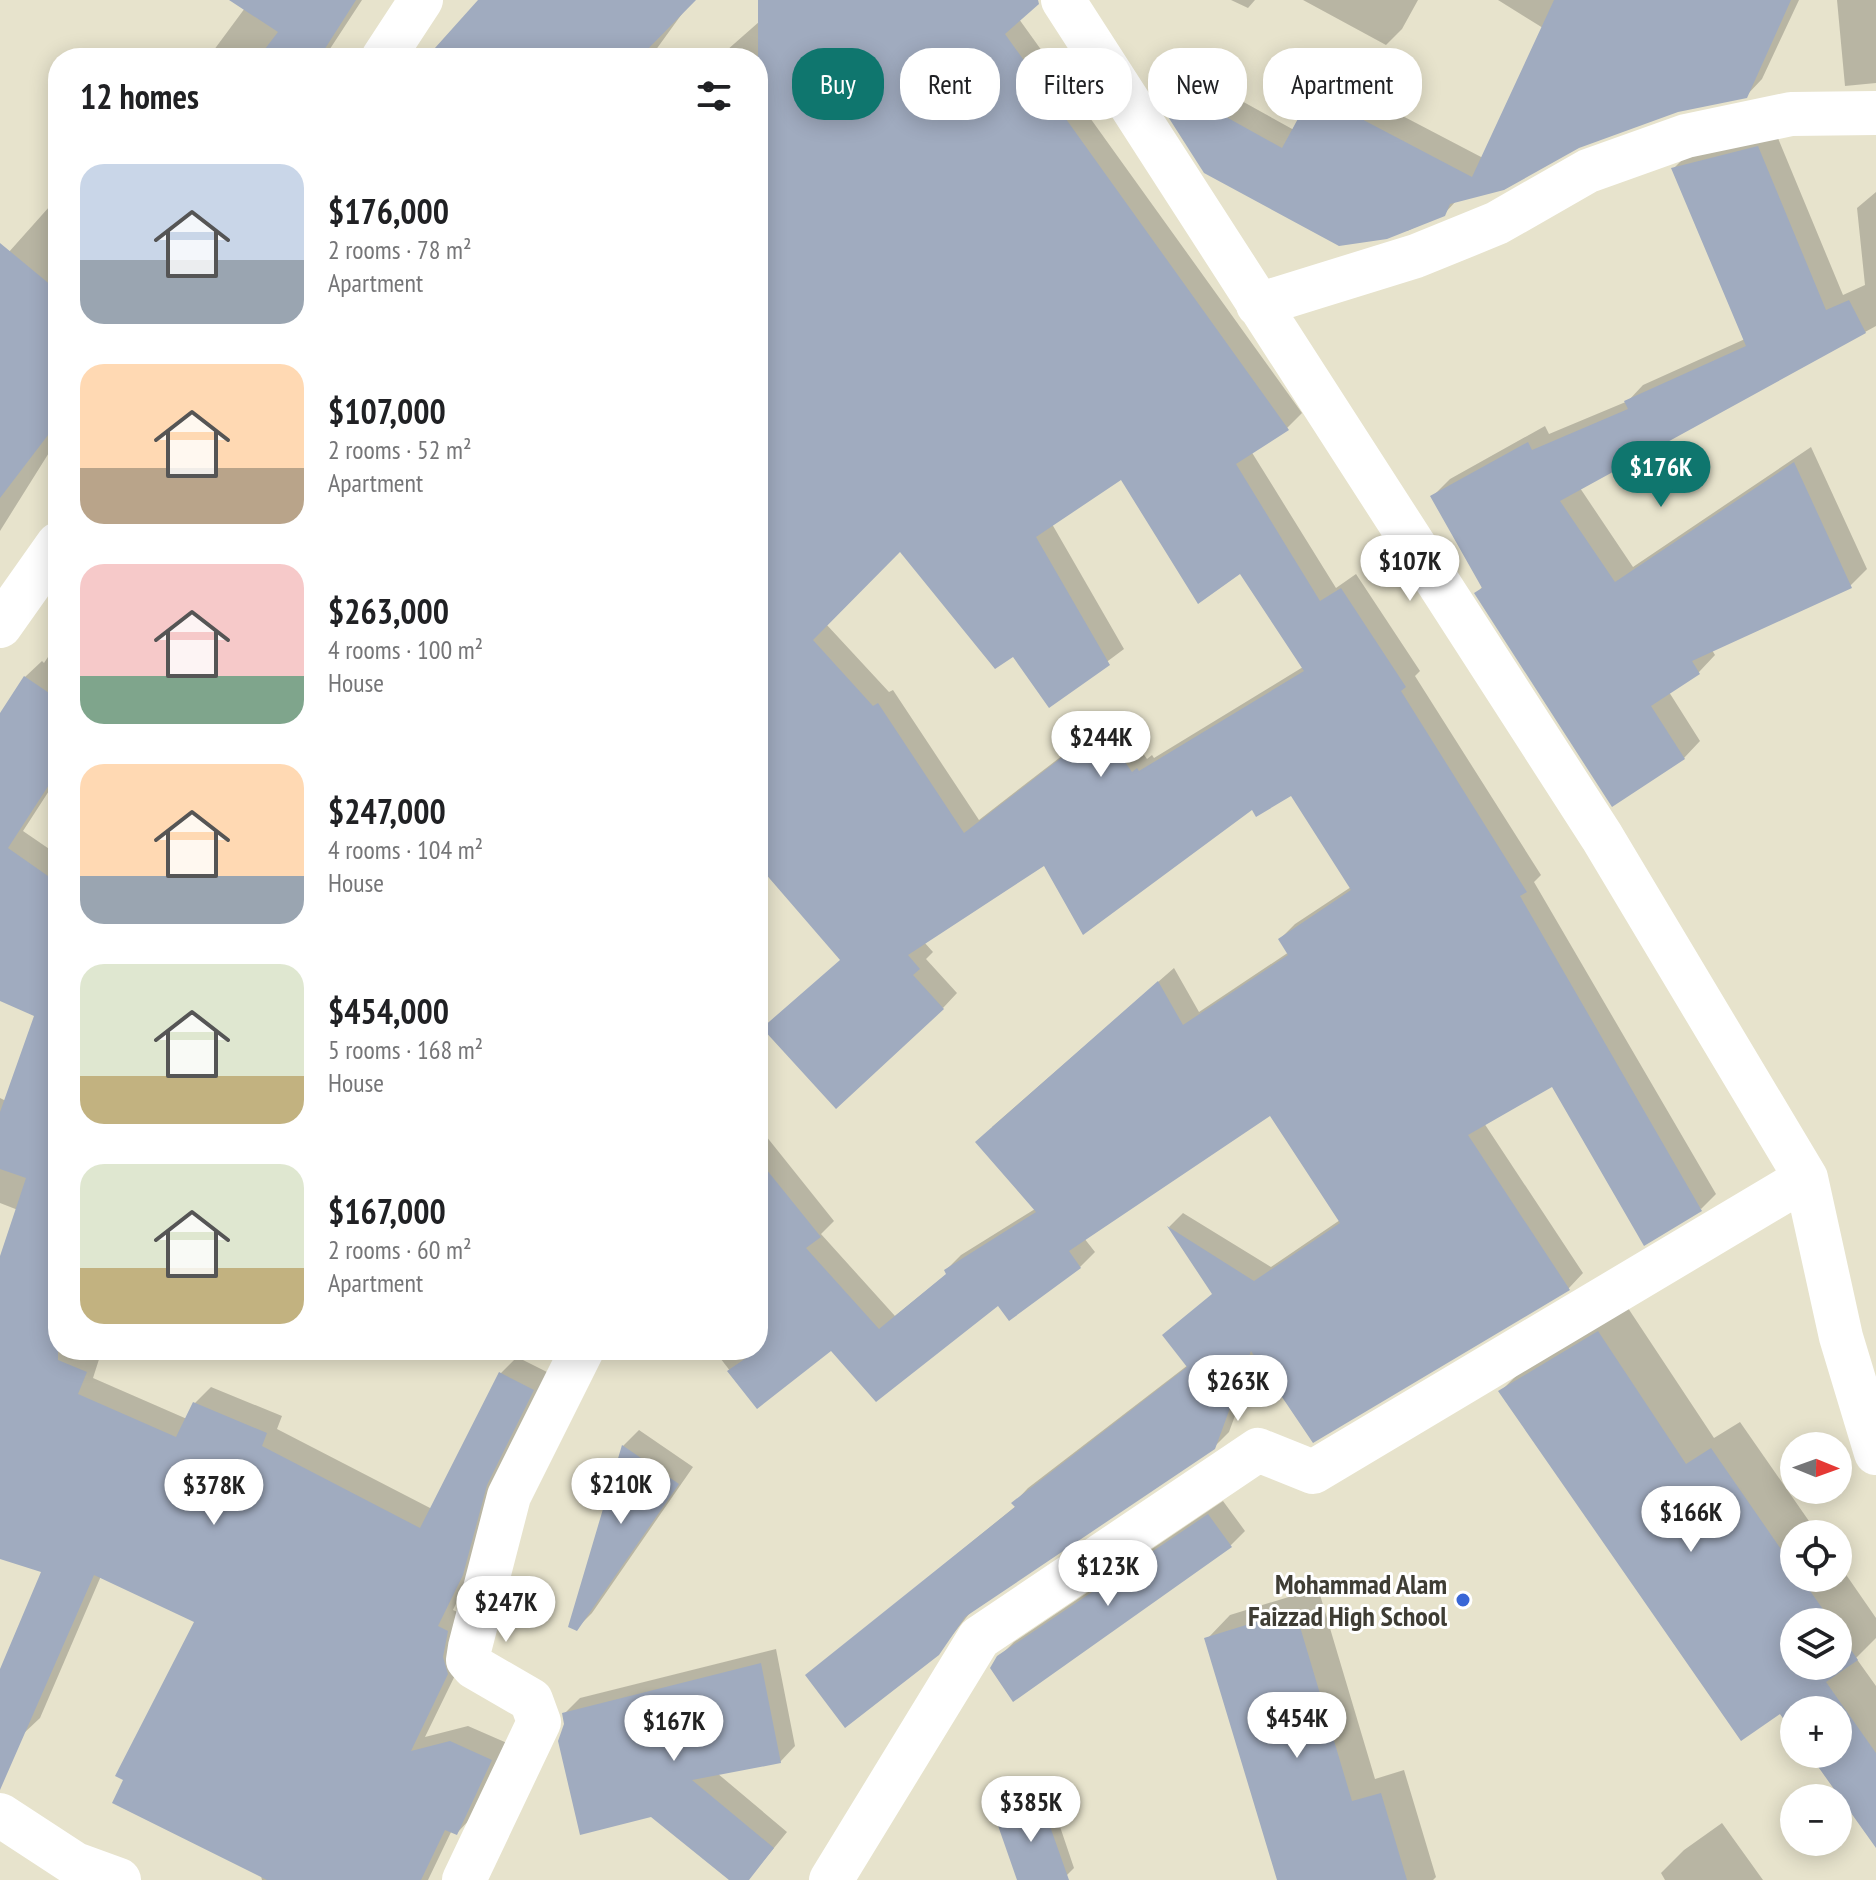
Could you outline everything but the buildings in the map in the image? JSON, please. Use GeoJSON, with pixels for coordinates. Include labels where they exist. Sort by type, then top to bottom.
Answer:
{"type":"FeatureCollection","features":[{"type":"Feature","properties":{"kind":"street"},"geometry":{"type":"LineString","coordinates":[[390,48],[421,0]]}},
{"type":"Feature","properties":{"kind":"street"},"geometry":{"type":"LineString","coordinates":[[1063,0],[1602,837],[1806,1178],[1841,1337],[1876,1453]]}},
{"type":"Feature","properties":{"kind":"street"},"geometry":{"type":"LineString","coordinates":[[1258,305],[1416,256],[1497,223],[1588,171],[1686,136],[1791,114],[1876,113]]}},
{"type":"Feature","properties":{"kind":"street"},"geometry":{"type":"LineString","coordinates":[[0,626],[48,558]]}},
{"type":"Feature","properties":{"kind":"street"},"geometry":{"type":"LineString","coordinates":[[831,1880],[979,1638],[1258,1450],[1313,1472],[1806,1178]]}},
{"type":"Feature","properties":{"kind":"street"},"geometry":{"type":"LineString","coordinates":[[464,1880],[536,1735],[539,1722],[531,1700],[474,1667],[468,1660],[470,1647],[509,1496],[577,1360]]}},
{"type":"Feature","properties":{"kind":"street"},"geometry":{"type":"LineString","coordinates":[[0,1815],[75,1864],[119,1880]]}},
{"type":"Feature","properties":{"kind":"place","name":"Mohammad Alam Faizzad High School"},"geometry":{"type":"Point","coordinates":[1463,1600]}}]}
